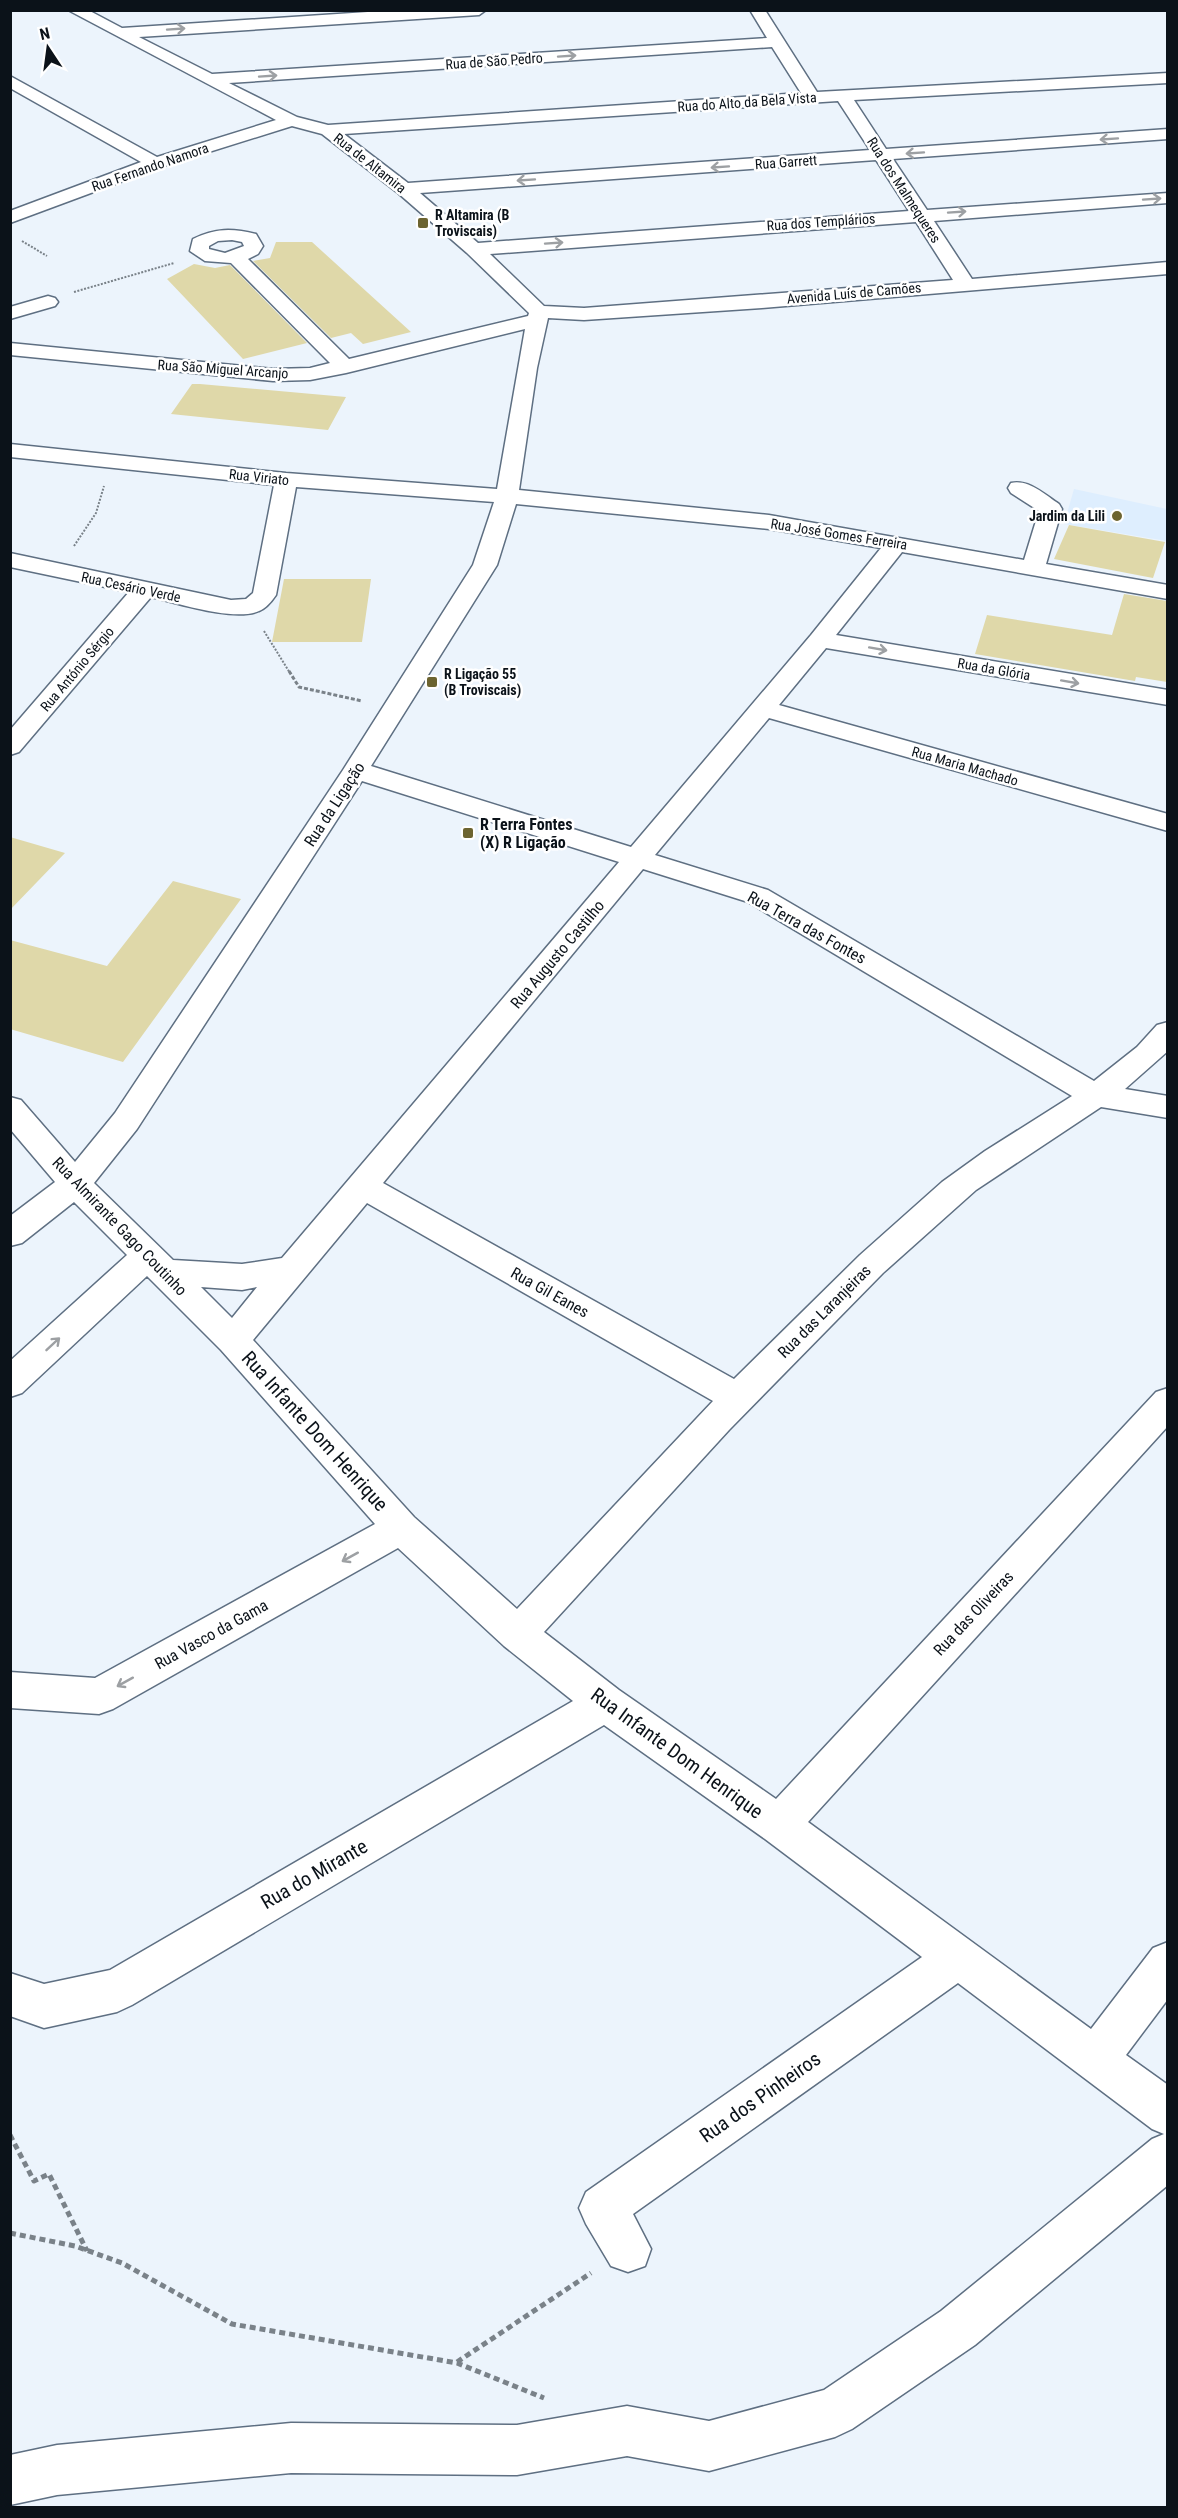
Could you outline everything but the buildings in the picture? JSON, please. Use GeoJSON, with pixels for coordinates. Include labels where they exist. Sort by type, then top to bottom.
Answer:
{"type":"FeatureCollection","features":[{"type":"Feature","properties":{"kind":"street","name":"Rua de Altamira"},"geometry":{"type":"LineString","coordinates":[[75,10],[291,121],[328,130],[404,189],[474,249],[538,316]]}},
{"type":"Feature","properties":{"kind":"street"},"geometry":{"type":"LineString","coordinates":[[118,33],[479,10]]}},
{"type":"Feature","properties":{"kind":"street"},"geometry":{"type":"LineString","coordinates":[[758,10],[812,97]]}},
{"type":"Feature","properties":{"kind":"street","name":"Rua de São Pedro"},"geometry":{"type":"LineString","coordinates":[[209,80],[778,42]]}},
{"type":"Feature","properties":{"kind":"street","name":"Rua do Alto da Bela Vista"},"geometry":{"type":"LineString","coordinates":[[328,130],[812,97],[1167,78]]}},
{"type":"Feature","properties":{"kind":"street"},"geometry":{"type":"LineString","coordinates":[[10,81],[155,163]]}},
{"type":"Feature","properties":{"kind":"street","name":"Rua dos Malmequeres"},"geometry":{"type":"LineString","coordinates":[[843,96],[965,284]]}},
{"type":"Feature","properties":{"kind":"street","name":"Rua Fernando Namora"},"geometry":{"type":"LineString","coordinates":[[10,219],[155,163],[291,121]]}},
{"type":"Feature","properties":{"kind":"street","name":"Rua Garrett"},"geometry":{"type":"LineString","coordinates":[[404,189],[1167,134]]}},
{"type":"Feature","properties":{"kind":"street","name":"Rua dos Templários"},"geometry":{"type":"LineString","coordinates":[[474,249],[1167,198]]}},
{"type":"Feature","properties":{"kind":"street"},"geometry":{"type":"LineString","coordinates":[[10,201],[28,212]]}},
{"type":"Feature","properties":{"kind":"street"},"geometry":{"type":"LineString","coordinates":[[203,254],[219,258],[236,257],[346,367]]}},
{"type":"Feature","properties":{"kind":"street","name":"Avenida Luís de Camões"},"geometry":{"type":"LineString","coordinates":[[538,316],[645,310],[1167,267]]}},
{"type":"Feature","properties":{"kind":"street"},"geometry":{"type":"LineString","coordinates":[[10,313],[48,302]]}},
{"type":"Feature","properties":{"kind":"street","name":"Rua São Miguel Arcanjo"},"geometry":{"type":"LineString","coordinates":[[10,349],[273,375],[310,374],[346,367],[538,316]]}},
{"type":"Feature","properties":{"kind":"street","name":"Rua da Ligação"},"geometry":{"type":"LineString","coordinates":[[10,1234],[75,1184],[126,1121],[356,770],[485,565],[507,496],[527,368],[538,316]]}},
{"type":"Feature","properties":{"kind":"street","name":"Rua Viriato"},"geometry":{"type":"LineString","coordinates":[[10,450],[286,480],[507,496]]}},
{"type":"Feature","properties":{"kind":"street"},"geometry":{"type":"LineString","coordinates":[[252,606],[264,595],[286,480]]}},
{"type":"Feature","properties":{"kind":"street"},"geometry":{"type":"LineString","coordinates":[[1019,488],[1051,509],[1033,567]]}},
{"type":"Feature","properties":{"kind":"street","name":"Rua José Gomes Ferreira"},"geometry":{"type":"LineString","coordinates":[[507,496],[769,522],[1167,592]]}},
{"type":"Feature","properties":{"kind":"street","name":"Rua Augusto Castilho"},"geometry":{"type":"LineString","coordinates":[[233,1340],[820,640],[897,543]]}},
{"type":"Feature","properties":{"kind":"street","name":"Rua Cesário Verde"},"geometry":{"type":"LineString","coordinates":[[10,561],[231,607],[252,606]]}},
{"type":"Feature","properties":{"kind":"street","name":"Rua António Sérgio"},"geometry":{"type":"LineString","coordinates":[[10,747],[144,590]]}},
{"type":"Feature","properties":{"kind":"street","name":"Rua da Glória"},"geometry":{"type":"LineString","coordinates":[[820,640],[1167,698]]}},
{"type":"Feature","properties":{"kind":"street","name":"Rua Maria Machado"},"geometry":{"type":"LineString","coordinates":[[763,708],[1167,823]]}},
{"type":"Feature","properties":{"kind":"street","name":"Rua Terra das Fontes"},"geometry":{"type":"LineString","coordinates":[[356,770],[758,896],[1094,1095],[1167,1107]]}},
{"type":"Feature","properties":{"kind":"street","name":"Rua das Laranjeiras"},"geometry":{"type":"LineString","coordinates":[[518,1634],[738,1398],[870,1264],[970,1177],[1094,1095],[1151,1052],[1167,1032]]}},
{"type":"Feature","properties":{"kind":"street","name":"Rua Almirante Gago Coutinho"},"geometry":{"type":"LineString","coordinates":[[10,1108],[75,1184],[233,1340]]}},
{"type":"Feature","properties":{"kind":"street","name":"Rua Gil Eanes"},"geometry":{"type":"LineString","coordinates":[[363,1186],[738,1398]]}},
{"type":"Feature","properties":{"kind":"street"},"geometry":{"type":"LineString","coordinates":[[10,1383],[155,1264],[242,1277],[294,1269]]}},
{"type":"Feature","properties":{"kind":"street","name":"Rua Infante Dom Henrique"},"geometry":{"type":"LineString","coordinates":[[233,1340],[401,1528],[518,1634],[605,1703],[779,1825],[1167,2113]]}},
{"type":"Feature","properties":{"kind":"street","name":"Rua das Oliveiras"},"geometry":{"type":"LineString","coordinates":[[779,1825],[1167,1402]]}},
{"type":"Feature","properties":{"kind":"street","name":"Rua Vasco da Gama"},"geometry":{"type":"LineString","coordinates":[[10,1690],[99,1696],[401,1528]]}},
{"type":"Feature","properties":{"kind":"street","name":"Rua do Mirante"},"geometry":{"type":"LineString","coordinates":[[10,1995],[44,2006],[117,1990],[605,1703]]}},
{"type":"Feature","properties":{"kind":"street","name":"Rua dos Pinheiros"},"geometry":{"type":"LineString","coordinates":[[627,2249],[602,2208],[957,1958]]}},
{"type":"Feature","properties":{"kind":"street"},"geometry":{"type":"LineString","coordinates":[[1095,2061],[1167,1963]]}},
{"type":"Feature","properties":{"kind":"street"},"geometry":{"type":"LineString","coordinates":[[10,2480],[57,2470],[291,2448],[517,2450],[627,2431],[709,2446],[835,2412],[958,2328],[1167,2155]]}},
{"type":"Feature","properties":{"kind":"path"},"geometry":{"type":"LineString","coordinates":[[20,240],[47,256]]}},
{"type":"Feature","properties":{"kind":"path"},"geometry":{"type":"LineString","coordinates":[[48,302],[64,295],[203,254]]}},
{"type":"Feature","properties":{"kind":"path"},"geometry":{"type":"LineString","coordinates":[[56,571],[96,513],[111,461]]}},
{"type":"Feature","properties":{"kind":"path"},"geometry":{"type":"LineString","coordinates":[[252,606],[270,644],[299,687],[395,708]]}},
{"type":"Feature","properties":{"kind":"path"},"geometry":{"type":"LineString","coordinates":[[10,2135],[34,2181],[49,2174],[87,2251]]}},
{"type":"Feature","properties":{"kind":"path"},"geometry":{"type":"LineString","coordinates":[[10,2234],[75,2246],[122,2263],[232,2324],[457,2363],[627,2249]]}},
{"type":"Feature","properties":{"kind":"shaded area","name":"Jardim da Lili"},"geometry":{"type":"Polygon","coordinates":[[[1074,489],[1167,509],[1167,541],[1064,524],[1074,489]]]}},
{"type":"Feature","properties":{"kind":"place","name":"R Altamira (B Troviscais)"},"geometry":{"type":"Point","coordinates":[423,223]}},
{"type":"Feature","properties":{"kind":"place","name":"Jardim da Lili"},"geometry":{"type":"Point","coordinates":[1117,516]}},
{"type":"Feature","properties":{"kind":"place","name":"R Ligação 55 (B Troviscais)"},"geometry":{"type":"Point","coordinates":[432,682]}},
{"type":"Feature","properties":{"kind":"place","name":"R Terra Fontes (X) R Ligação"},"geometry":{"type":"Point","coordinates":[468,833]}}]}
